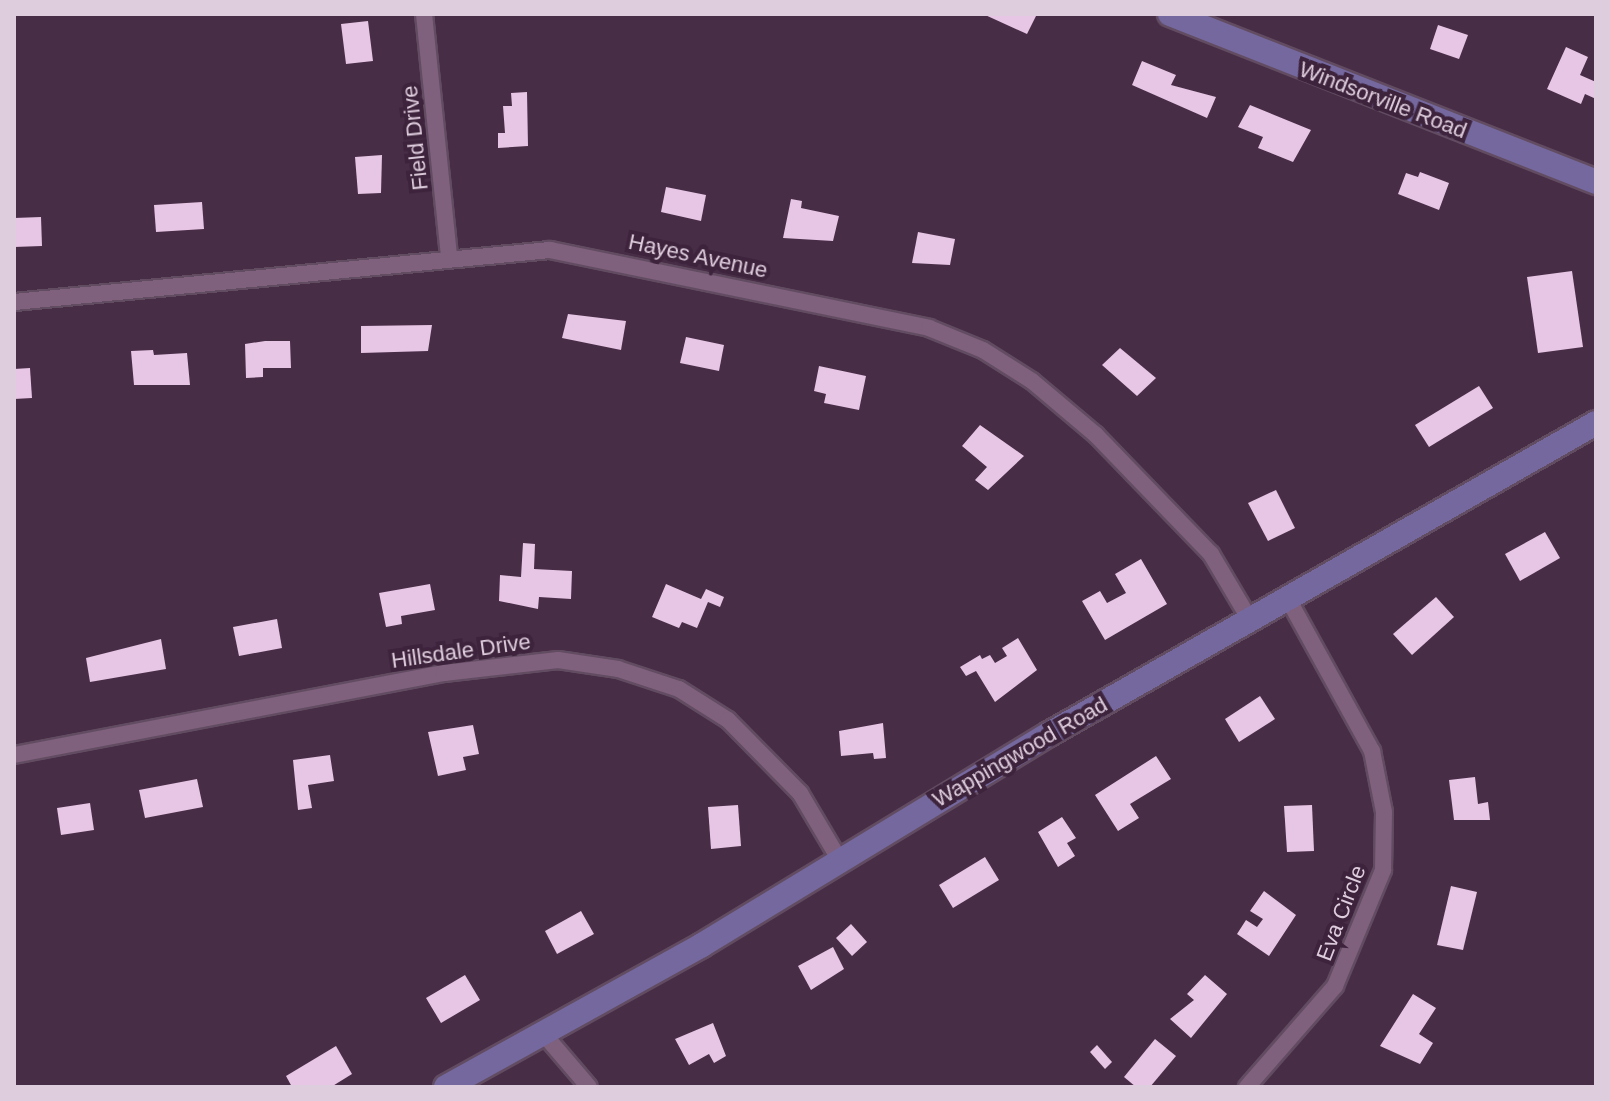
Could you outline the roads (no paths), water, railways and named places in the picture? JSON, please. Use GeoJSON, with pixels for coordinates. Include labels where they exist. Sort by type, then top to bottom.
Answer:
{"type":"FeatureCollection","features":[{"type":"Feature","properties":{"kind":"main road","name":"Windsorville Road"},"geometry":{"type":"LineString","coordinates":[[1170,14],[1596,182]]}},
{"type":"Feature","properties":{"kind":"main road","name":"Wappingwood Road"},"geometry":{"type":"LineString","coordinates":[[446,1087],[702,945],[839,859],[1596,423]]}},
{"type":"Feature","properties":{"kind":"street","name":"Field Drive"},"geometry":{"type":"LineString","coordinates":[[424,14],[449,258]]}},
{"type":"Feature","properties":{"kind":"street","name":"Hayes Avenue"},"geometry":{"type":"LineString","coordinates":[[14,302],[550,250],[614,260],[929,328],[983,350],[1032,381],[1155,492],[1211,554],[1250,620]]}},
{"type":"Feature","properties":{"kind":"street","name":"Eva Circle"},"geometry":{"type":"LineString","coordinates":[[1247,1087],[1335,986],[1383,870],[1384,812],[1372,751],[1288,599]]}},
{"type":"Feature","properties":{"kind":"street","name":"Hillsdale Drive"},"geometry":{"type":"LineString","coordinates":[[14,755],[444,673],[558,660],[618,669],[679,689],[728,720],[800,793],[839,859]]}},
{"type":"Feature","properties":{"kind":"street"},"geometry":{"type":"LineString","coordinates":[[542,1032],[589,1087]]}}]}
